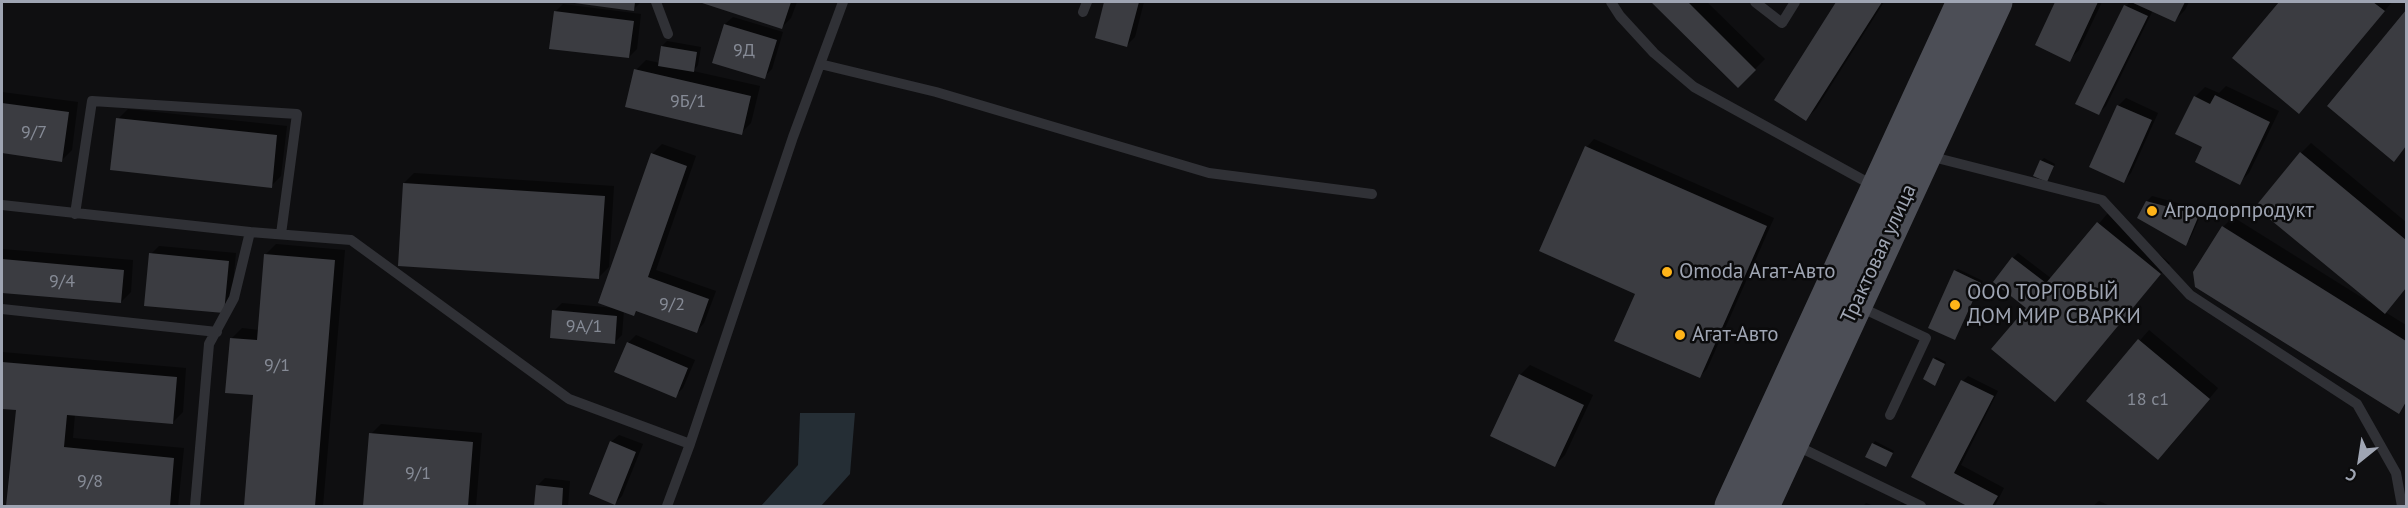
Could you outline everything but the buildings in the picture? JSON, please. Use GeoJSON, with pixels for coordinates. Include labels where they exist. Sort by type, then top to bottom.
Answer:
{"type":"FeatureCollection","features":[{"type":"Feature","properties":{"kind":"main road","name":"Трактовая улица"},"geometry":{"type":"LineString","coordinates":[[1731,507],[1963,2]]}},
{"type":"Feature","properties":{"kind":"main road","name":"Трактовая улица"},"geometry":{"type":"LineString","coordinates":[[1763,507],[1996,2]]}},
{"type":"Feature","properties":{"kind":"lane"},"geometry":{"type":"LineString","coordinates":[[656,2],[668,34]]}},
{"type":"Feature","properties":{"kind":"lane"},"geometry":{"type":"LineString","coordinates":[[667,507],[793,137],[843,2]]}},
{"type":"Feature","properties":{"kind":"lane"},"geometry":{"type":"LineString","coordinates":[[1611,2],[1620,16],[1654,53],[1694,87],[1877,188]]}},
{"type":"Feature","properties":{"kind":"lane"},"geometry":{"type":"LineString","coordinates":[[1755,2],[1782,23],[1795,2]]}},
{"type":"Feature","properties":{"kind":"lane"},"geometry":{"type":"LineString","coordinates":[[820,64],[936,92],[1209,173],[1372,194]]}},
{"type":"Feature","properties":{"kind":"lane"},"geometry":{"type":"LineString","coordinates":[[75,214],[92,101],[297,114],[280,234]]}},
{"type":"Feature","properties":{"kind":"lane"},"geometry":{"type":"LineString","coordinates":[[1924,154],[2102,200],[2190,295],[2356,404],[2396,473],[2402,507]]}},
{"type":"Feature","properties":{"kind":"lane"},"geometry":{"type":"LineString","coordinates":[[2,205],[250,232],[351,240],[569,399],[690,444]]}},
{"type":"Feature","properties":{"kind":"lane"},"geometry":{"type":"LineString","coordinates":[[195,507],[209,344],[234,298],[250,232]]}},
{"type":"Feature","properties":{"kind":"lane"},"geometry":{"type":"LineString","coordinates":[[1855,305],[1926,338],[1890,416]]}},
{"type":"Feature","properties":{"kind":"lane"},"geometry":{"type":"LineString","coordinates":[[2,309],[217,332]]}},
{"type":"Feature","properties":{"kind":"lane"},"geometry":{"type":"LineString","coordinates":[[1792,444],[1921,507]]}},
{"type":"Feature","properties":{"kind":"shaded area"},"geometry":{"type":"Polygon","coordinates":[[[800,413],[855,413],[850,474],[821,506],[761,506],[798,465],[800,413]]]}},
{"type":"Feature","properties":{"kind":"place","name":"Агродорпродукт"},"geometry":{"type":"Point","coordinates":[2152,211]}},
{"type":"Feature","properties":{"kind":"place","name":"Omoda Агат-Авто"},"geometry":{"type":"Point","coordinates":[1667,272]}},
{"type":"Feature","properties":{"kind":"place","name":"ООО ТОРГОВЫЙ ДОМ МИР СВАРКИ"},"geometry":{"type":"Point","coordinates":[1955,305]}},
{"type":"Feature","properties":{"kind":"place","name":"Агат-Авто"},"geometry":{"type":"Point","coordinates":[1680,335]}}]}
